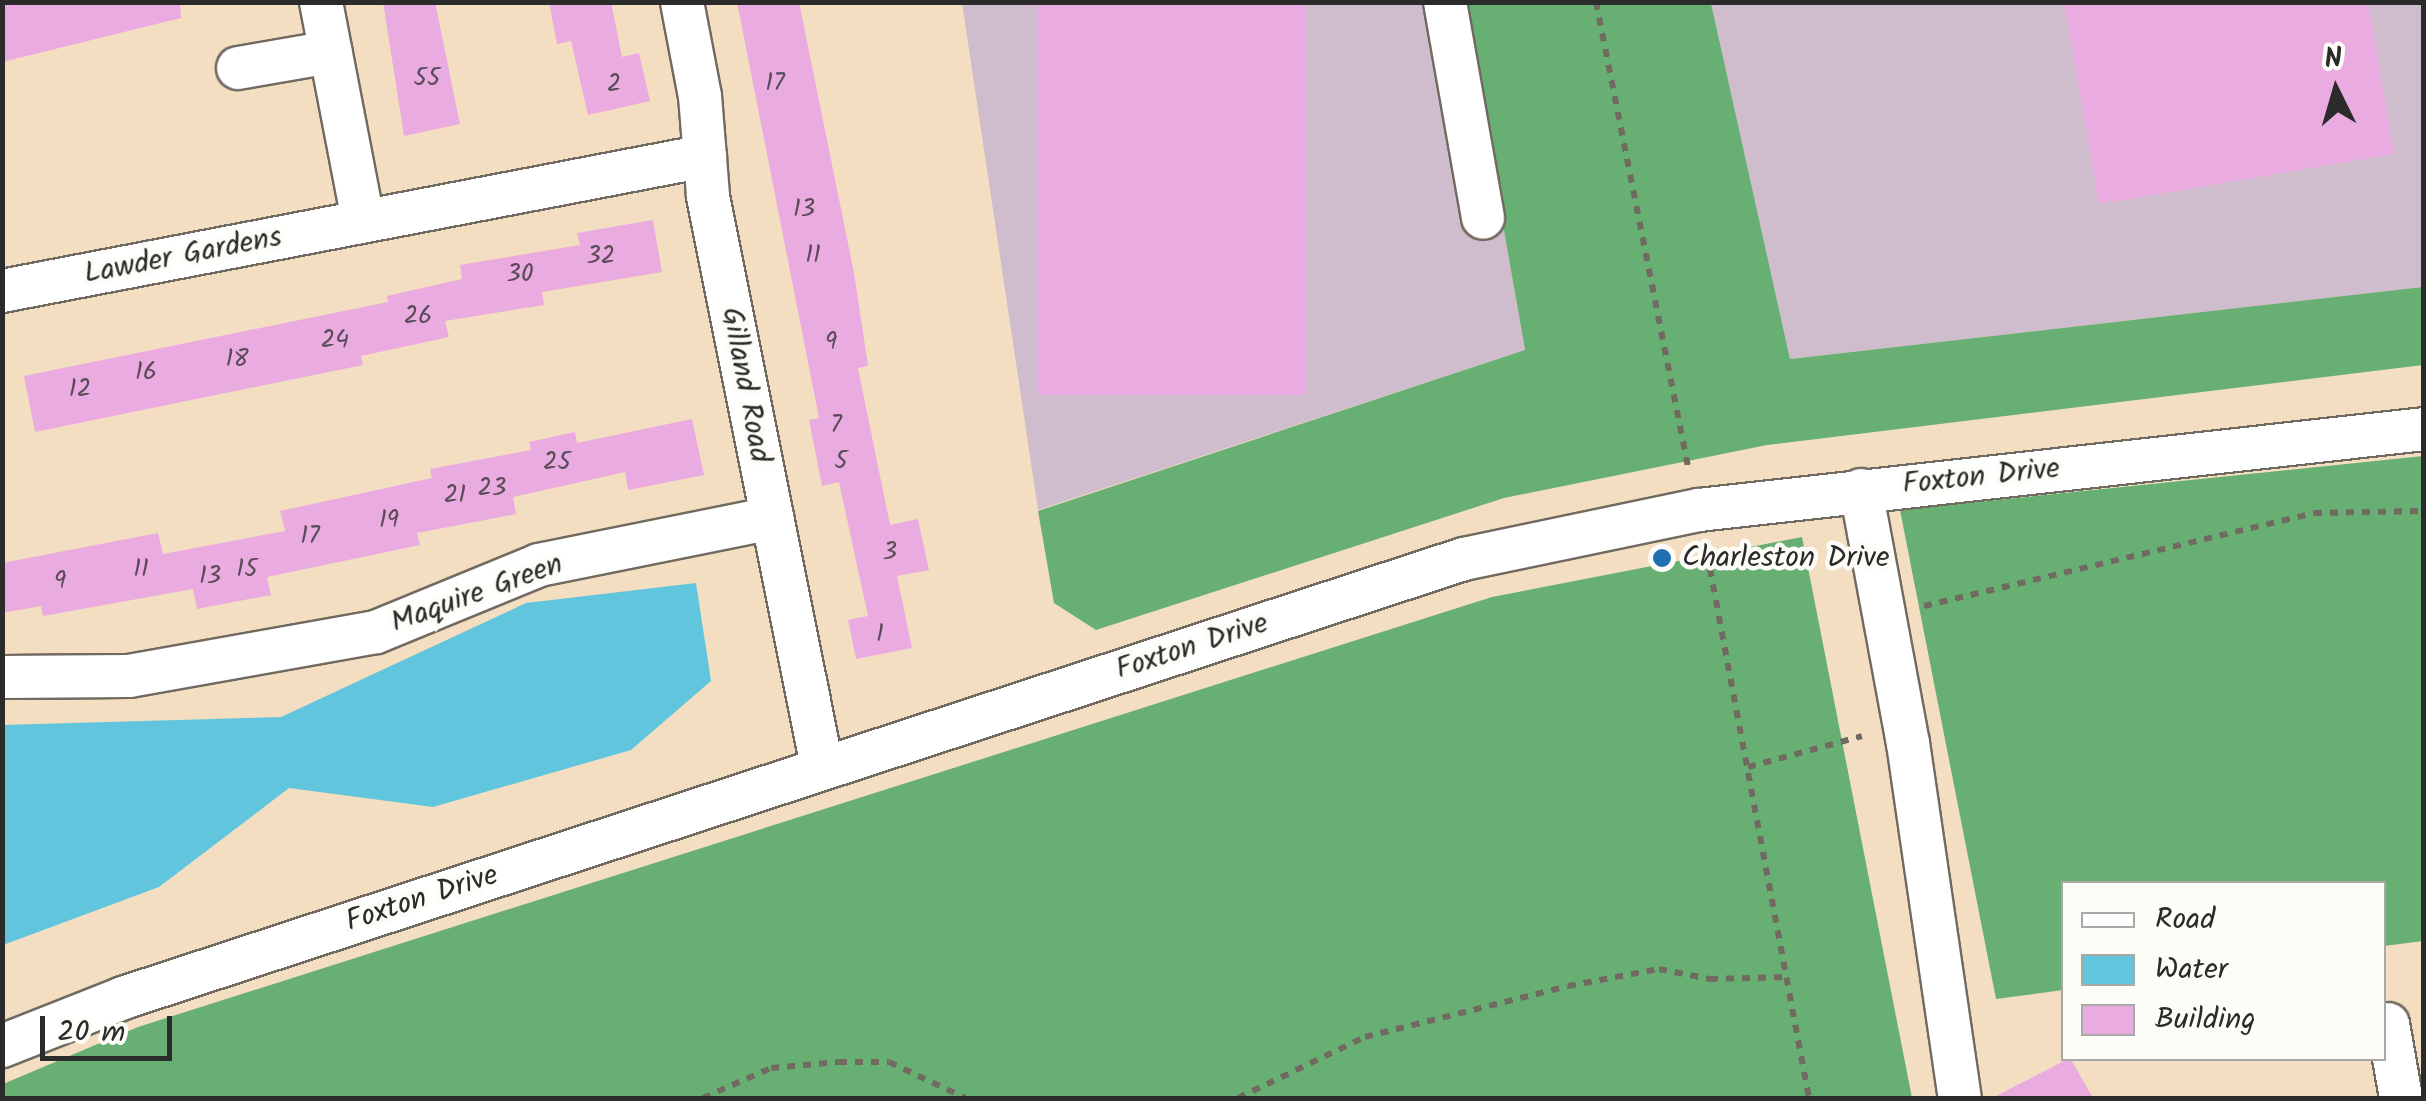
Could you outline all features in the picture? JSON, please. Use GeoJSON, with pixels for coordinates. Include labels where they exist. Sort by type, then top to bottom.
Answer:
{"type":"FeatureCollection","features":[{"type":"Feature","properties":{"kind":"street"},"geometry":{"type":"LineString","coordinates":[[321,2],[363,221]]}},
{"type":"Feature","properties":{"kind":"street","name":"Gilland Road"},"geometry":{"type":"LineString","coordinates":[[682,2],[705,156],[822,766]]}},
{"type":"Feature","properties":{"kind":"street"},"geometry":{"type":"LineString","coordinates":[[1445,2],[1483,218]]}},
{"type":"Feature","properties":{"kind":"street"},"geometry":{"type":"LineString","coordinates":[[238,68],[331,52]]}},
{"type":"Feature","properties":{"kind":"street","name":"Lawder Gardens"},"geometry":{"type":"LineString","coordinates":[[2,291],[705,156]]}},
{"type":"Feature","properties":{"kind":"street","name":"Foxton Drive"},"geometry":{"type":"LineString","coordinates":[[2,1046],[123,998],[822,766],[1464,559],[1698,510],[2424,428]]}},
{"type":"Feature","properties":{"kind":"street"},"geometry":{"type":"LineString","coordinates":[[1861,490],[1904,724],[1960,1098]]}},
{"type":"Feature","properties":{"kind":"street","name":"Maquire Green"},"geometry":{"type":"LineString","coordinates":[[2,677],[129,676],[376,632],[539,565],[772,518]]}},
{"type":"Feature","properties":{"kind":"street"},"geometry":{"type":"LineString","coordinates":[[2388,1024],[2401,1098]]}},
{"type":"Feature","properties":{"kind":"path"},"geometry":{"type":"LineString","coordinates":[[1596,2],[1810,1098]]}},
{"type":"Feature","properties":{"kind":"path"},"geometry":{"type":"LineString","coordinates":[[1884,616],[2314,513],[2424,512]]}},
{"type":"Feature","properties":{"kind":"path"},"geometry":{"type":"LineString","coordinates":[[1748,767],[1904,724]]}},
{"type":"Feature","properties":{"kind":"path"},"geometry":{"type":"LineString","coordinates":[[1238,1098],[1365,1036],[1568,986],[1659,969],[1710,979],[1789,976]]}},
{"type":"Feature","properties":{"kind":"path"},"geometry":{"type":"LineString","coordinates":[[703,1098],[771,1068],[839,1062],[888,1062],[965,1098]]}},
{"type":"Feature","properties":{"kind":"shaded area"},"geometry":{"type":"Polygon","coordinates":[[[962,3],[1464,3],[1525,350],[1038,510],[962,3]]]}},
{"type":"Feature","properties":{"kind":"shaded area"},"geometry":{"type":"Polygon","coordinates":[[[1711,3],[2423,3],[2423,287],[1790,359],[1711,3]]]}},
{"type":"Feature","properties":{"kind":"green space"},"geometry":{"type":"Polygon","coordinates":[[[1464,3],[1711,3],[1790,359],[2423,287],[2423,365],[1767,445],[1504,498],[1096,630],[1054,603],[1038,511],[1525,350],[1464,3]]]}},
{"type":"Feature","properties":{"kind":"green space"},"geometry":{"type":"Polygon","coordinates":[[[2423,456],[2423,941],[2386,946],[2386,881],[2061,881],[2061,990],[1996,999],[1900,510],[2423,456]]]}},
{"type":"Feature","properties":{"kind":"green space"},"geometry":{"type":"Polygon","coordinates":[[[1802,537],[1912,1098],[3,1098],[3,1084],[138,1027],[1492,597],[1802,537]]]}},
{"type":"Feature","properties":{"kind":"water"},"geometry":{"type":"Polygon","coordinates":[[[696,583],[711,681],[631,750],[433,807],[289,788],[159,887],[3,945],[3,725],[281,717],[526,603],[696,583]]]}},
{"type":"Feature","properties":{"kind":"building"},"geometry":{"type":"Polygon","coordinates":[[[2,2],[180,2],[181,18],[2,62],[2,2]]]}},
{"type":"Feature","properties":{"kind":"building"},"geometry":{"type":"Polygon","coordinates":[[[383,2],[435,2],[460,124],[404,136],[383,2]]]}},
{"type":"Feature","properties":{"kind":"building"},"geometry":{"type":"Polygon","coordinates":[[[549,2],[611,2],[622,57],[639,53],[650,101],[588,115],[571,41],[557,44],[549,2]]]}},
{"type":"Feature","properties":{"kind":"building"},"geometry":{"type":"Polygon","coordinates":[[[737,2],[799,2],[854,273],[868,366],[858,368],[890,525],[918,519],[929,570],[897,576],[912,648],[856,659],[848,620],[868,616],[839,482],[822,486],[809,420],[819,418],[737,2]]]}},
{"type":"Feature","properties":{"kind":"building"},"geometry":{"type":"Polygon","coordinates":[[[1037,2],[1306,2],[1306,395],[1037,395],[1037,2]]]}},
{"type":"Feature","properties":{"kind":"building"},"geometry":{"type":"Polygon","coordinates":[[[2064,2],[2368,2],[2394,154],[2099,204],[2064,2]]]}},
{"type":"Feature","properties":{"kind":"building"},"geometry":{"type":"Polygon","coordinates":[[[653,220],[662,272],[542,292],[544,305],[445,321],[449,337],[361,356],[363,365],[35,432],[24,376],[388,302],[387,296],[462,279],[460,265],[580,245],[577,233],[653,220]]]}},
{"type":"Feature","properties":{"kind":"building"},"geometry":{"type":"Polygon","coordinates":[[[692,419],[704,475],[628,490],[625,472],[513,497],[516,514],[417,533],[420,545],[267,577],[271,595],[197,609],[193,589],[43,616],[41,606],[2,613],[2,563],[158,533],[163,554],[285,531],[280,511],[432,478],[430,469],[531,450],[529,442],[575,432],[577,443],[692,419]]]}},
{"type":"Feature","properties":{"kind":"building"},"geometry":{"type":"Polygon","coordinates":[[[2064,1061],[2072,1061],[2093,1098],[1992,1098],[2064,1061]]]}},
{"type":"Feature","properties":{"kind":"place","name":"Charleston Drive"},"geometry":{"type":"Point","coordinates":[1662,558]}}]}
